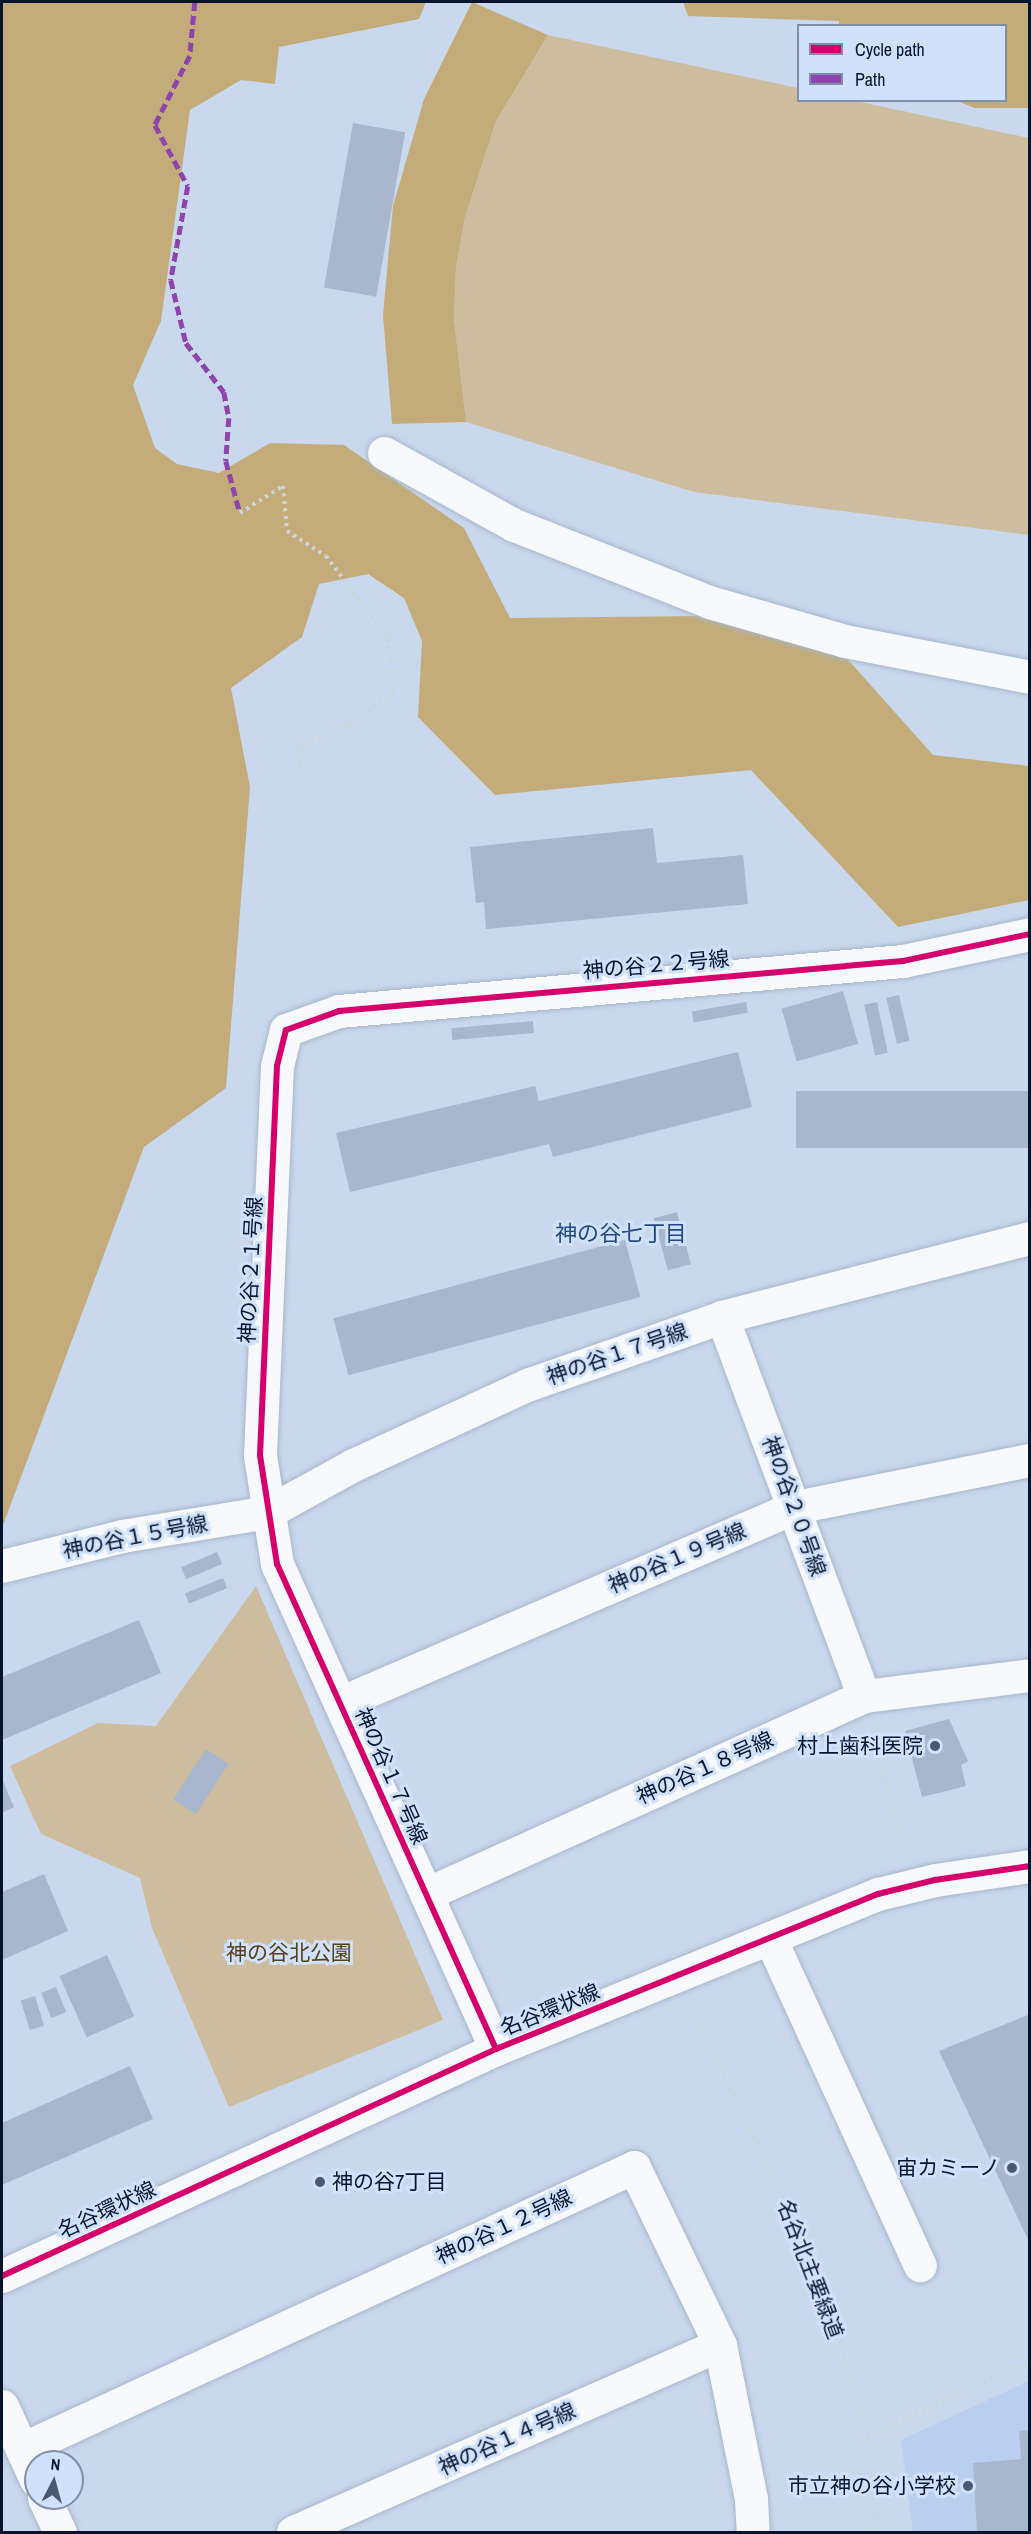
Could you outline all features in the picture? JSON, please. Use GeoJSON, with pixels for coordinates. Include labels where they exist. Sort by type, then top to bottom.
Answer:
{"type":"FeatureCollection","features":[{"type":"Feature","properties":{"kind":"street"},"geometry":{"type":"LineString","coordinates":[[384,453],[513,525],[709,602],[845,641],[1029,677]]}},
{"type":"Feature","properties":{"kind":"street","name":"神の谷２２号線"},"geometry":{"type":"LineString","coordinates":[[286,1030],[339,1011],[903,961],[1029,934]]}},
{"type":"Feature","properties":{"kind":"street","name":"神の谷２１号線"},"geometry":{"type":"LineString","coordinates":[[268,1512],[260,1455],[277,1066],[286,1030]]}},
{"type":"Feature","properties":{"kind":"street","name":"神の谷１７号線"},"geometry":{"type":"LineString","coordinates":[[496,2049],[277,1564],[268,1512],[352,1465],[527,1385],[722,1317],[1029,1238]]}},
{"type":"Feature","properties":{"kind":"street","name":"神の谷２０号線"},"geometry":{"type":"LineString","coordinates":[[722,1317],[796,1507],[864,1696]]}},
{"type":"Feature","properties":{"kind":"street","name":"神の谷１９号線"},"geometry":{"type":"LineString","coordinates":[[340,1703],[796,1507],[1029,1460]]}},
{"type":"Feature","properties":{"kind":"street","name":"神の谷１５号線"},"geometry":{"type":"LineString","coordinates":[[2,1566],[122,1536],[268,1512]]}},
{"type":"Feature","properties":{"kind":"street","name":"神の谷１８号線"},"geometry":{"type":"LineString","coordinates":[[426,1894],[864,1696],[1029,1675]]}},
{"type":"Feature","properties":{"kind":"street","name":"名谷環状線"},"geometry":{"type":"LineString","coordinates":[[2,2276],[496,2049],[878,1894],[935,1880],[1029,1866]]}},
{"type":"Feature","properties":{"kind":"street"},"geometry":{"type":"LineString","coordinates":[[770,1938],[920,2265]]}},
{"type":"Feature","properties":{"kind":"street","name":"神の谷１２号線"},"geometry":{"type":"LineString","coordinates":[[22,2449],[634,2167],[720,2345],[751,2499],[753,2532]]}},
{"type":"Feature","properties":{"kind":"street","name":"神の谷１４号線"},"geometry":{"type":"LineString","coordinates":[[293,2532],[720,2345]]}},
{"type":"Feature","properties":{"kind":"street"},"geometry":{"type":"LineString","coordinates":[[2,2406],[24,2453]]}},
{"type":"Feature","properties":{"kind":"street"},"geometry":{"type":"LineString","coordinates":[[50,2510],[60,2532]]}},
{"type":"Feature","properties":{"kind":"path"},"geometry":{"type":"LineString","coordinates":[[240,513],[283,486],[286,531],[326,556],[388,639],[394,693],[349,725],[302,744],[298,782]]}},
{"type":"Feature","properties":{"kind":"path"},"geometry":{"type":"LineString","coordinates":[[864,1696],[901,1842]]}},
{"type":"Feature","properties":{"kind":"path"},"geometry":{"type":"LineString","coordinates":[[868,2437],[1029,2360]]}},
{"type":"Feature","properties":{"kind":"shaded area"},"geometry":{"type":"Polygon","coordinates":[[[2,2],[426,2],[419,19],[279,47],[275,84],[241,80],[190,110],[161,321],[133,385],[155,448],[177,464],[219,473],[270,443],[344,445],[464,528],[510,618],[698,616],[835,645],[933,755],[1029,766],[1029,900],[898,927],[751,770],[495,795],[418,717],[422,641],[404,598],[368,574],[319,584],[302,637],[231,688],[250,787],[226,1088],[144,1147],[2,1528],[2,2]]]}},
{"type":"Feature","properties":{"kind":"shaded area"},"geometry":{"type":"Polygon","coordinates":[[[472,2],[548,35],[496,121],[465,217],[456,267],[454,319],[466,422],[392,424],[383,315],[393,206],[424,99],[472,2]]]}},
{"type":"Feature","properties":{"kind":"shaded area"},"geometry":{"type":"Polygon","coordinates":[[[683,2],[1029,2],[1029,108],[975,108],[960,102],[1007,102],[1007,24],[839,24],[839,21],[688,16],[683,2]]]}},
{"type":"Feature","properties":{"kind":"shaded area","name":"市立神の谷小学校"},"geometry":{"type":"Polygon","coordinates":[[[1029,2381],[1029,2532],[913,2532],[901,2440],[1029,2381]]]}},
{"type":"Feature","properties":{"kind":"green space"},"geometry":{"type":"Polygon","coordinates":[[[548,35],[797,88],[797,102],[861,102],[1029,138],[1029,535],[694,492],[466,422],[454,319],[456,267],[465,217],[496,121],[548,35]]]}},
{"type":"Feature","properties":{"kind":"green space","name":"神の谷北公園"},"geometry":{"type":"Polygon","coordinates":[[[256,1586],[443,2020],[229,2107],[152,1928],[140,1878],[41,1834],[10,1766],[98,1723],[156,1726],[256,1586]]]}},
{"type":"Feature","properties":{"kind":"building"},"geometry":{"type":"Polygon","coordinates":[[[353,123],[405,132],[376,297],[324,287],[353,123]]]}},
{"type":"Feature","properties":{"kind":"building"},"geometry":{"type":"Polygon","coordinates":[[[653,828],[657,863],[743,855],[748,904],[486,929],[484,902],[476,903],[470,847],[653,828]]]}},
{"type":"Feature","properties":{"kind":"building"},"geometry":{"type":"Polygon","coordinates":[[[843,991],[858,1044],[797,1062],[781,1009],[843,991]]]}},
{"type":"Feature","properties":{"kind":"building"},"geometry":{"type":"Polygon","coordinates":[[[899,995],[910,1041],[897,1044],[886,998],[899,995]]]}},
{"type":"Feature","properties":{"kind":"building"},"geometry":{"type":"Polygon","coordinates":[[[746,1002],[748,1013],[694,1022],[692,1012],[746,1002]]]}},
{"type":"Feature","properties":{"kind":"building"},"geometry":{"type":"Polygon","coordinates":[[[877,1002],[888,1053],[875,1056],[864,1005],[877,1002]]]}},
{"type":"Feature","properties":{"kind":"building"},"geometry":{"type":"Polygon","coordinates":[[[533,1021],[534,1033],[452,1040],[451,1028],[533,1021]]]}},
{"type":"Feature","properties":{"kind":"building"},"geometry":{"type":"Polygon","coordinates":[[[738,1052],[752,1107],[553,1157],[549,1144],[350,1192],[336,1133],[535,1086],[539,1101],[738,1052]]]}},
{"type":"Feature","properties":{"kind":"building"},"geometry":{"type":"Polygon","coordinates":[[[796,1091],[1030,1091],[1030,1148],[796,1148],[796,1091]]]}},
{"type":"Feature","properties":{"kind":"building"},"geometry":{"type":"Polygon","coordinates":[[[677,1212],[691,1264],[668,1270],[654,1218],[677,1212]]]}},
{"type":"Feature","properties":{"kind":"building"},"geometry":{"type":"Polygon","coordinates":[[[625,1240],[640,1297],[349,1375],[333,1318],[625,1240]]]}},
{"type":"Feature","properties":{"kind":"building"},"geometry":{"type":"Polygon","coordinates":[[[217,1552],[222,1564],[186,1579],[181,1567],[217,1552]]]}},
{"type":"Feature","properties":{"kind":"building"},"geometry":{"type":"Polygon","coordinates":[[[223,1578],[227,1588],[189,1604],[185,1593],[223,1578]]]}},
{"type":"Feature","properties":{"kind":"building"},"geometry":{"type":"Polygon","coordinates":[[[139,1620],[161,1673],[2,1740],[2,1677],[139,1620]]]}},
{"type":"Feature","properties":{"kind":"building","name":"村上歯科医院"},"geometry":{"type":"Polygon","coordinates":[[[949,1719],[968,1761],[961,1765],[966,1786],[922,1797],[905,1731],[949,1719]]]}},
{"type":"Feature","properties":{"kind":"building"},"geometry":{"type":"Polygon","coordinates":[[[206,1749],[229,1764],[196,1814],[173,1799],[206,1749]]]}},
{"type":"Feature","properties":{"kind":"building"},"geometry":{"type":"Polygon","coordinates":[[[2,1779],[14,1807],[2,1813],[2,1779]]]}},
{"type":"Feature","properties":{"kind":"building"},"geometry":{"type":"Polygon","coordinates":[[[44,1874],[68,1931],[2,1960],[2,1892],[44,1874]]]}},
{"type":"Feature","properties":{"kind":"building"},"geometry":{"type":"Polygon","coordinates":[[[107,1955],[134,2016],[87,2037],[59,1976],[107,1955]]]}},
{"type":"Feature","properties":{"kind":"building"},"geometry":{"type":"Polygon","coordinates":[[[56,1987],[66,2012],[51,2018],[41,1993],[56,1987]]]}},
{"type":"Feature","properties":{"kind":"building"},"geometry":{"type":"Polygon","coordinates":[[[35,1996],[44,2026],[30,2030],[21,2000],[35,1996]]]}},
{"type":"Feature","properties":{"kind":"building","name":"宙カミーノ"},"geometry":{"type":"Polygon","coordinates":[[[1030,2014],[1030,2244],[939,2051],[1030,2014]]]}},
{"type":"Feature","properties":{"kind":"building"},"geometry":{"type":"Polygon","coordinates":[[[130,2066],[153,2119],[2,2185],[2,2123],[130,2066]]]}},
{"type":"Feature","properties":{"kind":"building"},"geometry":{"type":"Polygon","coordinates":[[[1030,2430],[1030,2532],[977,2532],[973,2463],[1021,2459],[1019,2431],[1030,2430]]]}},
{"type":"Feature","properties":{"kind":"marked path"},"geometry":{"type":"LineString","coordinates":[[195,2],[190,56],[155,125],[188,186],[171,280],[186,343],[224,392],[229,418],[226,461],[240,513]]}},
{"type":"Feature","properties":{"kind":"cycle path"},"geometry":{"type":"LineString","coordinates":[[496,2049],[277,1564],[260,1455],[277,1066],[286,1030],[339,1011],[903,961],[1030,934]]}},
{"type":"Feature","properties":{"kind":"cycle path"},"geometry":{"type":"LineString","coordinates":[[2,2276],[496,2049],[878,1894],[935,1880],[1030,1866]]}},
{"type":"Feature","properties":{"kind":"place","name":"村上歯科医院"},"geometry":{"type":"Point","coordinates":[935,1746]}},
{"type":"Feature","properties":{"kind":"place","name":"宙カミーノ"},"geometry":{"type":"Point","coordinates":[1012,2168]}},
{"type":"Feature","properties":{"kind":"place","name":"神の谷7丁目"},"geometry":{"type":"Point","coordinates":[320,2182]}},
{"type":"Feature","properties":{"kind":"place","name":"市立神の谷小学校"},"geometry":{"type":"Point","coordinates":[968,2486]}},
{"type":"Feature","properties":{"kind":"district","name":"神の谷七丁目"},"geometry":{"type":"Point","coordinates":[621,1234]}}]}
